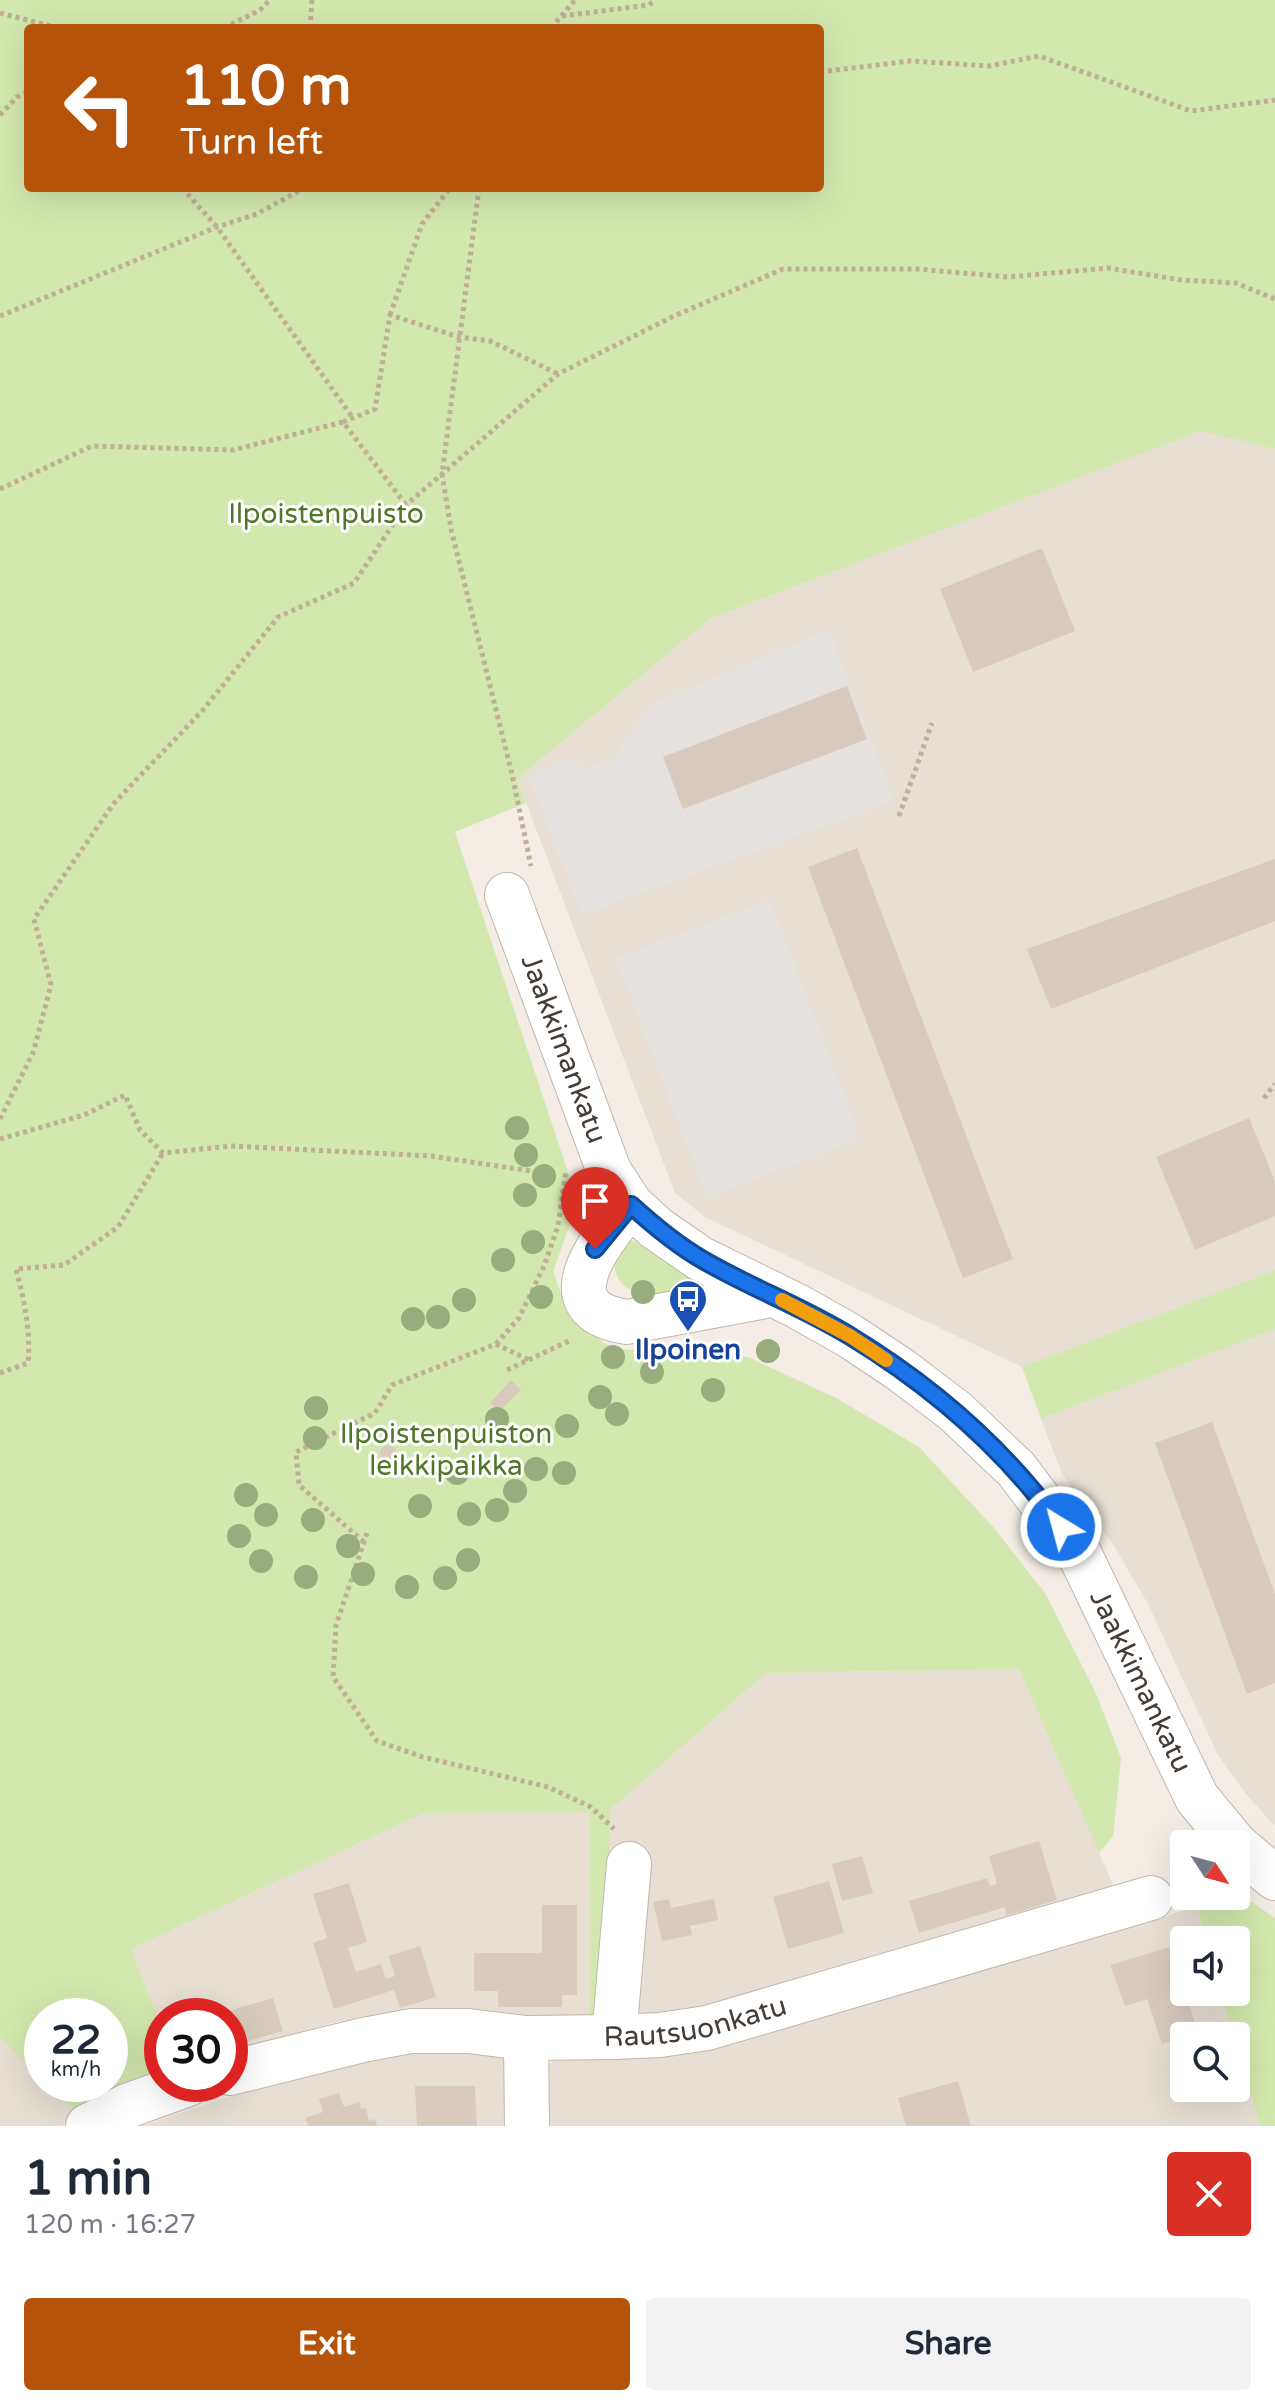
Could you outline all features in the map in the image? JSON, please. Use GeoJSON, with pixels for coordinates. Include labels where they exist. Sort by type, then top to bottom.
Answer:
{"type":"FeatureCollection","features":[{"type":"Feature","properties":{"kind":"street","name":"Jaakkimankatu"},"geometry":{"type":"LineString","coordinates":[[520,884],[526,953],[609,1171],[631,1205],[656,1228],[701,1259],[850,1336],[901,1370],[955,1411],[1016,1469],[1077,1549],[1197,1798],[1223,1830]]}},
{"type":"Feature","properties":{"kind":"street"},"geometry":{"type":"LineString","coordinates":[[631,1205],[595,1249],[585,1275],[588,1301],[594,1310],[611,1320],[627,1322],[771,1295]]}},
{"type":"Feature","properties":{"kind":"street","name":"Jaakkimankatu"},"geometry":{"type":"LineString","coordinates":[[1250,1857],[1275,1878]]}},
{"type":"Feature","properties":{"kind":"street"},"geometry":{"type":"LineString","coordinates":[[614,2037],[629,1864]]}},
{"type":"Feature","properties":{"kind":"street","name":"Rautsuonkatu"},"geometry":{"type":"LineString","coordinates":[[248,2069],[411,2031],[468,2031],[526,2038],[660,2035],[707,2028],[1151,1898]]}},
{"type":"Feature","properties":{"kind":"street"},"geometry":{"type":"LineString","coordinates":[[526,2038],[527,2126]]}},
{"type":"Feature","properties":{"kind":"street"},"geometry":{"type":"LineString","coordinates":[[88,2126],[144,2100]]}},
{"type":"Feature","properties":{"kind":"path"},"geometry":{"type":"LineString","coordinates":[[232,24],[260,10],[270,0]]}},
{"type":"Feature","properties":{"kind":"path"},"geometry":{"type":"LineString","coordinates":[[310,24],[312,0]]}},
{"type":"Feature","properties":{"kind":"path"},"geometry":{"type":"LineString","coordinates":[[555,24],[575,0]]}},
{"type":"Feature","properties":{"kind":"path"},"geometry":{"type":"LineString","coordinates":[[562,16],[649,5],[655,0]]}},
{"type":"Feature","properties":{"kind":"path"},"geometry":{"type":"LineString","coordinates":[[0,13],[29,23],[41,21],[48,24]]}},
{"type":"Feature","properties":{"kind":"path"},"geometry":{"type":"LineString","coordinates":[[824,72],[910,61],[989,66],[1039,56],[1191,111],[1275,100]]}},
{"type":"Feature","properties":{"kind":"path"},"geometry":{"type":"LineString","coordinates":[[0,115],[24,94]]}},
{"type":"Feature","properties":{"kind":"path"},"geometry":{"type":"LineString","coordinates":[[186,192],[217,227],[353,418]]}},
{"type":"Feature","properties":{"kind":"path"},"geometry":{"type":"LineString","coordinates":[[0,316],[217,227],[257,214],[297,192]]}},
{"type":"Feature","properties":{"kind":"path"},"geometry":{"type":"LineString","coordinates":[[0,489],[92,446],[233,450],[343,422],[375,409],[390,315],[422,224],[447,192]]}},
{"type":"Feature","properties":{"kind":"path"},"geometry":{"type":"LineString","coordinates":[[478,192],[442,474],[451,529],[512,774],[520,884]]}},
{"type":"Feature","properties":{"kind":"path"},"geometry":{"type":"LineString","coordinates":[[0,1119],[33,1053],[51,985],[34,919],[114,803],[203,710],[278,617],[354,583],[406,505],[558,374],[674,316],[783,269],[918,269],[1008,277],[1108,268],[1181,280],[1236,283],[1275,299]]}},
{"type":"Feature","properties":{"kind":"path"},"geometry":{"type":"LineString","coordinates":[[390,315],[459,337],[490,341],[558,374]]}},
{"type":"Feature","properties":{"kind":"path"},"geometry":{"type":"LineString","coordinates":[[343,422],[406,505]]}},
{"type":"Feature","properties":{"kind":"path"},"geometry":{"type":"LineString","coordinates":[[899,816],[932,723]]}},
{"type":"Feature","properties":{"kind":"path"},"geometry":{"type":"LineString","coordinates":[[1264,1098],[1275,1084]]}},
{"type":"Feature","properties":{"kind":"path"},"geometry":{"type":"LineString","coordinates":[[0,1139],[84,1115],[125,1095],[140,1130],[163,1153]]}},
{"type":"Feature","properties":{"kind":"path"},"geometry":{"type":"LineString","coordinates":[[364,1542],[299,1485],[296,1452],[375,1413],[392,1385],[496,1344],[519,1318],[544,1266],[558,1226],[571,1147],[594,1129]]}},
{"type":"Feature","properties":{"kind":"path"},"geometry":{"type":"LineString","coordinates":[[163,1153],[231,1146],[431,1156],[531,1171]]}},
{"type":"Feature","properties":{"kind":"path"},"geometry":{"type":"LineString","coordinates":[[0,1373],[28,1363],[30,1342],[26,1305],[16,1269],[64,1265],[118,1227],[163,1153]]}},
{"type":"Feature","properties":{"kind":"path"},"geometry":{"type":"LineString","coordinates":[[507,1370],[611,1320]]}},
{"type":"Feature","properties":{"kind":"path"},"geometry":{"type":"LineString","coordinates":[[496,1344],[529,1360]]}},
{"type":"Feature","properties":{"kind":"path"},"geometry":{"type":"LineString","coordinates":[[367,1533],[336,1625],[333,1677],[377,1741],[423,1757],[548,1787],[591,1807],[618,1833],[629,1864]]}},
{"type":"Feature","properties":{"kind":"shaded area"},"geometry":{"type":"Polygon","coordinates":[[[1201,431],[1275,449],[1275,1270],[1022,1367],[705,1217],[675,1193],[517,779],[710,619],[1201,431]]]}},
{"type":"Feature","properties":{"kind":"shaded area"},"geometry":{"type":"Polygon","coordinates":[[[829,629],[895,801],[582,915],[528,777],[567,756],[583,767],[612,760],[632,729],[656,702],[829,629]]]}},
{"type":"Feature","properties":{"kind":"shaded area"},"geometry":{"type":"Polygon","coordinates":[[[770,899],[861,1139],[707,1198],[615,958],[770,899]]]}},
{"type":"Feature","properties":{"kind":"shaded area"},"geometry":{"type":"Polygon","coordinates":[[[1275,1329],[1275,1826],[1245,1793],[1217,1753],[1148,1604],[1114,1546],[1062,1474],[1041,1419],[1275,1329]]]}},
{"type":"Feature","properties":{"kind":"shaded area"},"geometry":{"type":"Polygon","coordinates":[[[1019,1669],[1115,1889],[718,2003],[612,2018],[610,1810],[766,1673],[1019,1669]]]}},
{"type":"Feature","properties":{"kind":"shaded area"},"geometry":{"type":"Polygon","coordinates":[[[590,1811],[590,2018],[465,2009],[409,2009],[336,2022],[248,2047],[248,1998],[150,1998],[131,1949],[424,1813],[590,1811]]]}},
{"type":"Feature","properties":{"kind":"shaded area"},"geometry":{"type":"Polygon","coordinates":[[[1187,1910],[1198,1910],[1202,1926],[1170,1926],[1170,2006],[1225,2006],[1230,2022],[1170,2022],[1170,2102],[1250,2102],[1250,2091],[1260,2126],[538,2126],[547,2065],[556,2060],[767,2032],[1187,1910]]]}},
{"type":"Feature","properties":{"kind":"shaded area"},"geometry":{"type":"Polygon","coordinates":[[[0,2038],[24,2061],[24,2102],[66,2102],[78,2114],[62,2126],[0,2126],[0,2038]]]}},
{"type":"Feature","properties":{"kind":"shaded area"},"geometry":{"type":"Polygon","coordinates":[[[425,2049],[499,2054],[507,2060],[514,2126],[141,2126],[213,2102],[248,2102],[248,2091],[301,2073],[425,2049]]]}},
{"type":"Feature","properties":{"kind":"green space","name":"Ilpoistenpuisto"},"geometry":{"type":"Polygon","coordinates":[[[0,0],[1275,0],[1275,449],[1201,431],[710,619],[517,779],[526,803],[455,832],[578,1202],[553,1272],[568,1311],[604,1343],[618,1349],[748,1357],[838,1399],[919,1447],[994,1528],[1045,1593],[1095,1691],[1121,1758],[1113,1836],[1099,1853],[1019,1669],[766,1673],[610,1810],[612,2018],[590,2018],[590,1812],[424,1813],[131,1949],[150,1998],[144,1998],[144,2083],[128,2091],[128,1998],[24,1998],[24,2061],[0,2038],[0,0]]]}},
{"type":"Feature","properties":{"kind":"green space"},"geometry":{"type":"Polygon","coordinates":[[[639,1240],[671,1265],[711,1288],[668,1295],[640,1294],[628,1289],[619,1279],[614,1265],[628,1242],[639,1240]]]}},
{"type":"Feature","properties":{"kind":"green space"},"geometry":{"type":"Polygon","coordinates":[[[1275,1270],[1275,1329],[1041,1419],[1022,1367],[1275,1270]]]}},
{"type":"Feature","properties":{"kind":"green space"},"geometry":{"type":"Polygon","coordinates":[[[1250,1902],[1275,1918],[1275,2126],[1260,2126],[1250,2092],[1250,2022],[1230,2022],[1225,2006],[1250,2006],[1250,1926],[1202,1926],[1198,1910],[1250,1910],[1250,1902]]]}},
{"type":"Feature","properties":{"kind":"green space","name":"Ilpoistenpuisto"},"geometry":{"type":"Polygon","coordinates":[[[66,2102],[104,2102],[78,2114],[66,2102]]]}},
{"type":"Feature","properties":{"kind":"building"},"geometry":{"type":"Polygon","coordinates":[[[1042,548],[1075,631],[973,672],[940,589],[1042,548]]]}},
{"type":"Feature","properties":{"kind":"building"},"geometry":{"type":"Polygon","coordinates":[[[847,686],[867,739],[683,809],[663,757],[847,686]]]}},
{"type":"Feature","properties":{"kind":"building"},"geometry":{"type":"Polygon","coordinates":[[[857,848],[1013,1259],[963,1278],[808,867],[857,848]]]}},
{"type":"Feature","properties":{"kind":"building"},"geometry":{"type":"Polygon","coordinates":[[[1275,859],[1275,921],[1051,1009],[1027,949],[1275,859]]]}},
{"type":"Feature","properties":{"kind":"building"},"geometry":{"type":"Polygon","coordinates":[[[1249,1118],[1275,1181],[1275,1216],[1195,1250],[1156,1157],[1249,1118]]]}},
{"type":"Feature","properties":{"kind":"building"},"geometry":{"type":"Polygon","coordinates":[[[511,1380],[521,1390],[500,1411],[490,1403],[511,1380]]]}},
{"type":"Feature","properties":{"kind":"building"},"geometry":{"type":"Polygon","coordinates":[[[1212,1422],[1275,1594],[1275,1683],[1247,1694],[1155,1443],[1212,1422]]]}},
{"type":"Feature","properties":{"kind":"building"},"geometry":{"type":"Polygon","coordinates":[[[385,1445],[391,1445],[396,1453],[394,1459],[385,1461],[380,1456],[380,1450],[385,1445]]]}},
{"type":"Feature","properties":{"kind":"building"},"geometry":{"type":"Polygon","coordinates":[[[1039,1841],[1057,1900],[1006,1916],[1005,1907],[919,1933],[909,1901],[987,1878],[990,1886],[997,1884],[989,1856],[1039,1841]]]}},
{"type":"Feature","properties":{"kind":"building"},"geometry":{"type":"Polygon","coordinates":[[[862,1856],[873,1893],[842,1901],[832,1864],[862,1856]]]}},
{"type":"Feature","properties":{"kind":"building"},"geometry":{"type":"Polygon","coordinates":[[[829,1881],[844,1933],[788,1949],[773,1897],[829,1881]]]}},
{"type":"Feature","properties":{"kind":"building"},"geometry":{"type":"Polygon","coordinates":[[[349,1883],[367,1942],[348,1948],[356,1972],[381,1964],[386,1979],[395,1976],[389,1956],[420,1946],[436,1997],[400,2008],[394,1990],[334,2009],[313,1943],[327,1938],[313,1894],[349,1883]]]}},
{"type":"Feature","properties":{"kind":"building"},"geometry":{"type":"Polygon","coordinates":[[[669,1899],[671,1908],[714,1899],[718,1920],[690,1926],[692,1935],[662,1941],[653,1902],[669,1899]]]}},
{"type":"Feature","properties":{"kind":"building"},"geometry":{"type":"Polygon","coordinates":[[[542,1905],[577,1905],[577,1995],[562,1995],[562,2007],[498,2007],[498,1991],[474,1991],[474,1953],[542,1953],[542,1905]]]}},
{"type":"Feature","properties":{"kind":"building"},"geometry":{"type":"Polygon","coordinates":[[[1170,1947],[1170,2006],[1189,2006],[1195,2022],[1170,2022],[1170,2041],[1162,2044],[1147,1999],[1125,2006],[1110,1965],[1170,1947]]]}},
{"type":"Feature","properties":{"kind":"building"},"geometry":{"type":"Polygon","coordinates":[[[273,1998],[283,2031],[248,2041],[248,2005],[273,1998]]]}},
{"type":"Feature","properties":{"kind":"building"},"geometry":{"type":"Polygon","coordinates":[[[958,2081],[971,2126],[906,2126],[898,2098],[958,2081]]]}},
{"type":"Feature","properties":{"kind":"building"},"geometry":{"type":"Polygon","coordinates":[[[415,2086],[475,2086],[477,2126],[417,2126],[415,2086]]]}},
{"type":"Feature","properties":{"kind":"building"},"geometry":{"type":"Polygon","coordinates":[[[339,2093],[344,2107],[360,2102],[361,2109],[366,2108],[369,2121],[375,2119],[377,2126],[309,2126],[305,2118],[323,2112],[319,2099],[339,2093]]]}},
{"type":"Feature","properties":{"kind":"slow traffic"},"geometry":{"type":"LineString","coordinates":[[782,1300],[850,1336],[886,1360]]}},
{"type":"Feature","properties":{"kind":"place","name":"Ilpoinen"},"geometry":{"type":"Point","coordinates":[688,1333]}},
{"type":"Feature","properties":{"kind":"route"},"geometry":{"type":"LineString","coordinates":[[595,1249],[631,1205],[656,1228],[701,1259],[797,1306],[901,1370],[955,1411],[1016,1469],[1061,1527]]}},
{"type":"Feature","properties":{"kind":"park label","name":"Ilpoistenpuiston leikkipaikka"},"geometry":{"type":"Point","coordinates":[446,1450]}}]}
